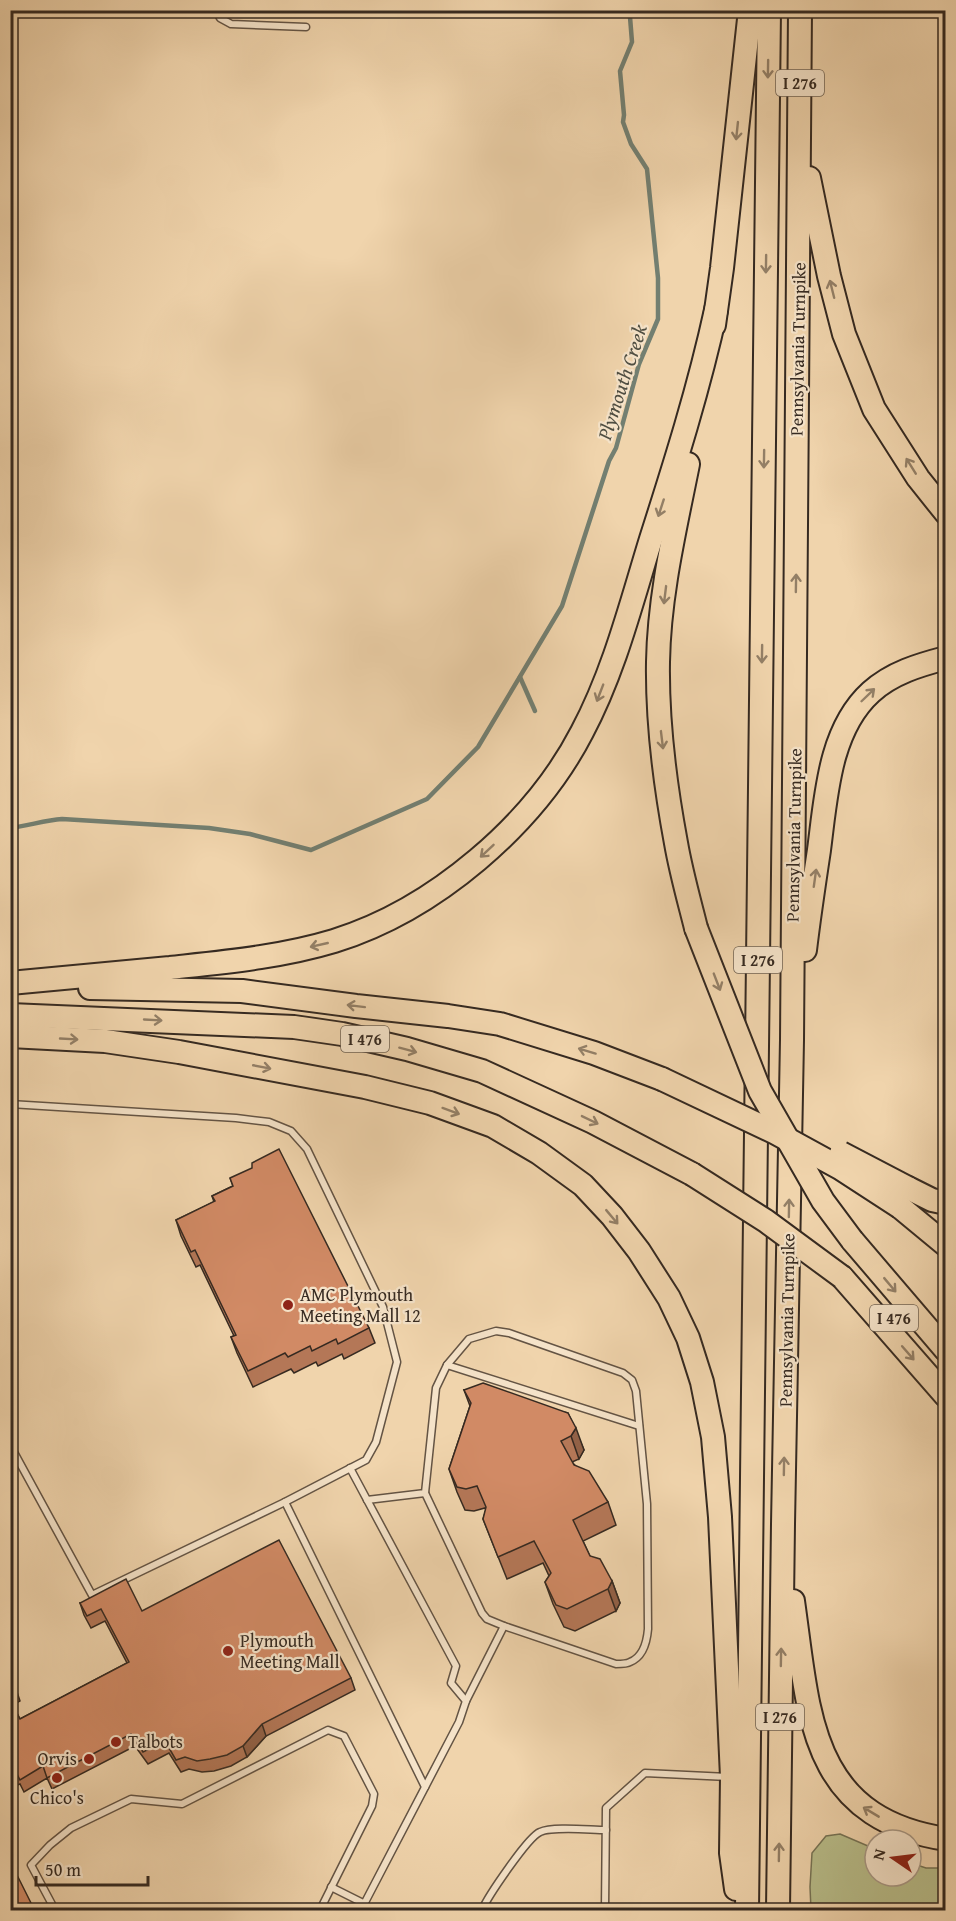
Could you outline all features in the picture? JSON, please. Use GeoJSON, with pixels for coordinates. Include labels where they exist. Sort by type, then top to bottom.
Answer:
{"type":"FeatureCollection","features":[{"type":"Feature","properties":{"kind":"highway"},"geometry":{"type":"LineString","coordinates":[[750,10],[724,258],[671,555],[658,660],[661,734],[676,844],[696,928],[760,1091],[823,1201],[852,1240],[945,1350]]}},
{"type":"Feature","properties":{"kind":"highway","name":"Pennsylvania Turnpike"},"geometry":{"type":"LineString","coordinates":[[747,1911],[769,10]]}},
{"type":"Feature","properties":{"kind":"highway","name":"Pennsylvania Turnpike"},"geometry":{"type":"LineString","coordinates":[[778,1911],[792,1040],[800,10]]}},
{"type":"Feature","properties":{"kind":"highway"},"geometry":{"type":"LineString","coordinates":[[800,141],[844,334],[874,409],[918,478],[945,513]]}},
{"type":"Feature","properties":{"kind":"highway"},"geometry":{"type":"LineString","coordinates":[[10,984],[247,960],[333,941],[373,926],[433,894],[464,873],[494,845],[552,780],[581,735],[594,709],[618,645],[670,480],[703,367],[716,310]]}},
{"type":"Feature","properties":{"kind":"highway"},"geometry":{"type":"LineString","coordinates":[[792,1040],[828,780],[846,724],[857,706],[871,691],[890,677],[945,658]]}},
{"type":"Feature","properties":{"kind":"highway","name":"I 476"},"geometry":{"type":"LineString","coordinates":[[10,984],[242,991],[500,1024],[594,1053],[777,1119],[904,1198]]}},
{"type":"Feature","properties":{"kind":"highway","name":"I 476"},"geometry":{"type":"LineString","coordinates":[[10,1015],[294,1027],[342,1034],[407,1049],[482,1071],[593,1122],[692,1174],[766,1221],[842,1277],[945,1359]]}},
{"type":"Feature","properties":{"kind":"highway"},"geometry":{"type":"LineString","coordinates":[[10,1036],[105,1041],[179,1052],[365,1087],[430,1103],[493,1126],[539,1153],[583,1185],[612,1216],[639,1251],[669,1298],[688,1338],[702,1382],[713,1437],[720,1517],[732,1777],[731,1853],[739,1911]]}},
{"type":"Feature","properties":{"kind":"highway"},"geometry":{"type":"LineString","coordinates":[[904,1198],[945,1203]]}},
{"type":"Feature","properties":{"kind":"highway"},"geometry":{"type":"LineString","coordinates":[[904,1198],[945,1245]]}},
{"type":"Feature","properties":{"kind":"highway"},"geometry":{"type":"LineString","coordinates":[[842,1277],[945,1396]]}},
{"type":"Feature","properties":{"kind":"highway"},"geometry":{"type":"LineString","coordinates":[[783,1524],[810,1713],[828,1764],[843,1789],[864,1808],[905,1829],[945,1839]]}},
{"type":"Feature","properties":{"kind":"lane"},"geometry":{"type":"LineString","coordinates":[[216,10],[220,18],[231,24],[306,27]]}},
{"type":"Feature","properties":{"kind":"lane"},"geometry":{"type":"LineString","coordinates":[[10,1104],[236,1118],[269,1122],[291,1131],[307,1149],[383,1307],[397,1362],[376,1442],[366,1460],[285,1502],[92,1595],[10,1445]]}},
{"type":"Feature","properties":{"kind":"lane"},"geometry":{"type":"LineString","coordinates":[[496,1331],[509,1334],[623,1373],[632,1380],[636,1391],[639,1426],[647,1504],[647,1640],[641,1653],[630,1662],[616,1665],[487,1619],[482,1613],[425,1493],[436,1388],[447,1365],[470,1339],[496,1331]]}},
{"type":"Feature","properties":{"kind":"lane"},"geometry":{"type":"LineString","coordinates":[[447,1365],[639,1426]]}},
{"type":"Feature","properties":{"kind":"lane"},"geometry":{"type":"LineString","coordinates":[[350,1468],[456,1666],[451,1683],[466,1701]]}},
{"type":"Feature","properties":{"kind":"lane"},"geometry":{"type":"LineString","coordinates":[[367,1500],[425,1493]]}},
{"type":"Feature","properties":{"kind":"lane"},"geometry":{"type":"LineString","coordinates":[[285,1502],[425,1787]]}},
{"type":"Feature","properties":{"kind":"lane"},"geometry":{"type":"LineString","coordinates":[[331,1887],[363,1907],[459,1722],[466,1701],[504,1626]]}},
{"type":"Feature","properties":{"kind":"lane"},"geometry":{"type":"LineString","coordinates":[[55,1911],[31,1865],[71,1828],[131,1799],[182,1804],[328,1730],[344,1736],[374,1794],[372,1806],[320,1911]]}},
{"type":"Feature","properties":{"kind":"lane"},"geometry":{"type":"LineString","coordinates":[[605,1911],[606,1808],[645,1773],[732,1777]]}},
{"type":"Feature","properties":{"kind":"lane"},"geometry":{"type":"LineString","coordinates":[[482,1911],[489,1896],[511,1864],[537,1833],[547,1830],[606,1830]]}},
{"type":"Feature","properties":{"kind":"green space"},"geometry":{"type":"Polygon","coordinates":[[[840,1834],[863,1844],[863,1888],[923,1888],[923,1867],[945,1868],[945,1910],[811,1910],[812,1853],[826,1836],[840,1834]]]}},
{"type":"Feature","properties":{"kind":"building","name":"AMC Plymouth Meeting Mall 12"},"geometry":{"type":"Polygon","coordinates":[[[279,1149],[369,1328],[338,1344],[336,1339],[312,1351],[310,1346],[288,1357],[285,1353],[248,1371],[231,1337],[236,1335],[195,1250],[191,1252],[176,1220],[215,1201],[212,1196],[233,1186],[230,1178],[252,1168],[252,1163],[279,1149]]]}},
{"type":"Feature","properties":{"kind":"building"},"geometry":{"type":"Polygon","coordinates":[[[483,1383],[568,1413],[576,1428],[571,1436],[561,1441],[574,1465],[589,1471],[608,1502],[573,1520],[590,1556],[600,1559],[612,1581],[608,1589],[567,1609],[556,1605],[545,1582],[551,1573],[534,1541],[498,1557],[483,1519],[486,1507],[477,1486],[466,1489],[457,1487],[449,1469],[471,1403],[464,1390],[483,1383]]]}},
{"type":"Feature","properties":{"kind":"building","name":"Plymouth Meeting Mall"},"geometry":{"type":"Polygon","coordinates":[[[279,1540],[351,1678],[262,1724],[243,1746],[227,1755],[197,1761],[185,1757],[176,1760],[165,1741],[143,1752],[131,1734],[47,1778],[43,1766],[20,1780],[16,1772],[10,1775],[10,1700],[20,1719],[129,1662],[101,1609],[87,1616],[80,1603],[126,1579],[142,1611],[279,1540]]]}},
{"type":"Feature","properties":{"kind":"building"},"geometry":{"type":"Polygon","coordinates":[[[10,1678],[16,1689],[10,1692],[10,1678]]]}},
{"type":"Feature","properties":{"kind":"building"},"geometry":{"type":"Polygon","coordinates":[[[18,1877],[35,1911],[10,1911],[10,1881],[18,1877]]]}},
{"type":"Feature","properties":{"kind":"waterway","name":"Plymouth Creek"},"geometry":{"type":"LineString","coordinates":[[10,828],[62,819],[209,828],[250,834],[311,850],[427,799],[478,747],[562,606],[609,461],[616,448],[639,364],[658,319],[658,278],[647,169],[631,144],[623,122],[620,71],[632,42],[628,10]]}},
{"type":"Feature","properties":{"kind":"waterway","name":"Plymouth Creek"},"geometry":{"type":"LineString","coordinates":[[520,677],[535,711]]}},
{"type":"Feature","properties":{"kind":"place","name":"AMC Plymouth Meeting Mall 12"},"geometry":{"type":"Point","coordinates":[288,1305]}},
{"type":"Feature","properties":{"kind":"place","name":"Plymouth Meeting Mall"},"geometry":{"type":"Point","coordinates":[228,1651]}},
{"type":"Feature","properties":{"kind":"place","name":"Talbots"},"geometry":{"type":"Point","coordinates":[116,1742]}},
{"type":"Feature","properties":{"kind":"place","name":"Orvis"},"geometry":{"type":"Point","coordinates":[89,1759]}},
{"type":"Feature","properties":{"kind":"place","name":"Chico's"},"geometry":{"type":"Point","coordinates":[57,1778]}}]}
